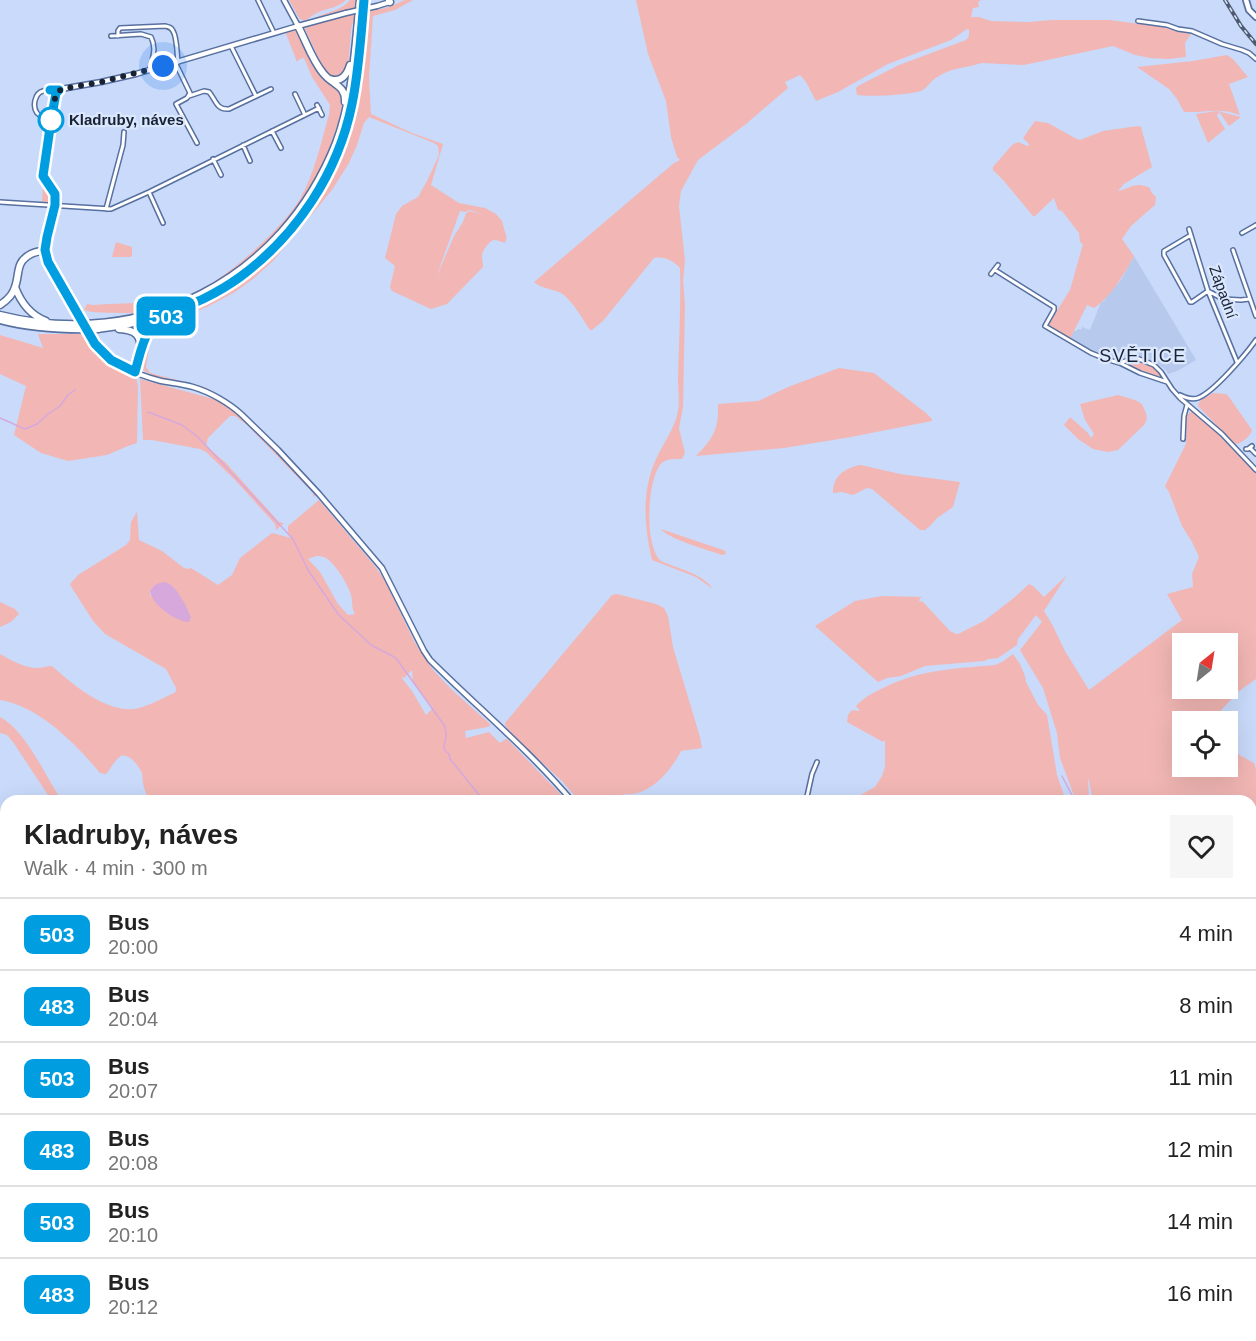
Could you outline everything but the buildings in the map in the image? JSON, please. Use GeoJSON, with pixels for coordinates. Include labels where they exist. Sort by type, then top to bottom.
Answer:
{"type":"FeatureCollection","features":[{"type":"Feature","properties":{"kind":"highway"},"geometry":{"type":"LineString","coordinates":[[0,315],[52,325],[96,327],[164,310],[201,295],[227,280],[255,258],[285,229],[309,197],[326,166],[347,104],[360,0]]}},
{"type":"Feature","properties":{"kind":"highway"},"geometry":{"type":"LineString","coordinates":[[0,320],[52,329],[129,325],[167,315],[204,299],[241,276],[266,255],[289,232],[313,200],[330,168],[349,118],[364,0]]}},
{"type":"Feature","properties":{"kind":"highway"},"geometry":{"type":"LineString","coordinates":[[327,78],[337,80],[347,73],[351,62],[354,28],[358,17]]}},
{"type":"Feature","properties":{"kind":"highway"},"geometry":{"type":"LineString","coordinates":[[298,26],[321,71],[331,82],[340,87],[345,98],[326,166]]}},
{"type":"Feature","properties":{"kind":"highway"},"geometry":{"type":"LineString","coordinates":[[0,305],[10,297],[21,264],[31,254],[45,250]]}},
{"type":"Feature","properties":{"kind":"highway"},"geometry":{"type":"LineString","coordinates":[[15,287],[23,304],[41,319],[133,331],[141,344],[141,352]]}},
{"type":"Feature","properties":{"kind":"highway"},"geometry":{"type":"LineString","coordinates":[[135,372],[150,329],[167,315]]}},
{"type":"Feature","properties":{"kind":"main road"},"geometry":{"type":"LineString","coordinates":[[1246,0],[1249,10],[1256,17]]}},
{"type":"Feature","properties":{"kind":"street"},"geometry":{"type":"LineString","coordinates":[[258,0],[274,33]]}},
{"type":"Feature","properties":{"kind":"street"},"geometry":{"type":"LineString","coordinates":[[284,0],[298,26]]}},
{"type":"Feature","properties":{"kind":"street"},"geometry":{"type":"LineString","coordinates":[[51,121],[36,112],[36,100],[42,91],[101,82],[150,70],[391,1]]}},
{"type":"Feature","properties":{"kind":"street"},"geometry":{"type":"LineString","coordinates":[[1138,21],[1192,31],[1249,53],[1256,59]]}},
{"type":"Feature","properties":{"kind":"street"},"geometry":{"type":"LineString","coordinates":[[118,36],[120,28],[165,26],[173,30],[177,62],[189,96]]}},
{"type":"Feature","properties":{"kind":"street"},"geometry":{"type":"LineString","coordinates":[[111,36],[141,34],[151,38],[154,54],[150,70]]}},
{"type":"Feature","properties":{"kind":"street"},"geometry":{"type":"LineString","coordinates":[[231,45],[256,96]]}},
{"type":"Feature","properties":{"kind":"street"},"geometry":{"type":"LineString","coordinates":[[197,143],[176,105],[189,96],[204,91],[209,92],[221,109],[229,110],[271,89]]}},
{"type":"Feature","properties":{"kind":"street"},"geometry":{"type":"LineString","coordinates":[[59,90],[56,93],[43,176],[55,194],[55,205],[45,250],[48,262],[97,347],[111,360],[135,372],[161,381],[204,390],[235,409],[252,425],[319,494],[382,568],[430,660],[526,751],[568,795]]}},
{"type":"Feature","properties":{"kind":"street"},"geometry":{"type":"LineString","coordinates":[[294,94],[305,115]]}},
{"type":"Feature","properties":{"kind":"street"},"geometry":{"type":"LineString","coordinates":[[0,202],[111,209],[305,115],[318,106],[322,115]]}},
{"type":"Feature","properties":{"kind":"street"},"geometry":{"type":"LineString","coordinates":[[272,131],[281,148]]}},
{"type":"Feature","properties":{"kind":"street"},"geometry":{"type":"LineString","coordinates":[[106,209],[123,145],[124,132]]}},
{"type":"Feature","properties":{"kind":"street"},"geometry":{"type":"LineString","coordinates":[[243,145],[250,161]]}},
{"type":"Feature","properties":{"kind":"street"},"geometry":{"type":"LineString","coordinates":[[213,159],[221,175]]}},
{"type":"Feature","properties":{"kind":"street"},"geometry":{"type":"LineString","coordinates":[[149,192],[163,223]]}},
{"type":"Feature","properties":{"kind":"street"},"geometry":{"type":"LineString","coordinates":[[1242,233],[1256,225]]}},
{"type":"Feature","properties":{"kind":"street","name":"Západní"},"geometry":{"type":"LineString","coordinates":[[1189,229],[1208,291],[1237,362]]}},
{"type":"Feature","properties":{"kind":"street"},"geometry":{"type":"LineString","coordinates":[[1191,236],[1164,251],[1164,255],[1190,302],[1208,291],[1223,298],[1249,299]]}},
{"type":"Feature","properties":{"kind":"street"},"geometry":{"type":"LineString","coordinates":[[1233,250],[1256,316]]}},
{"type":"Feature","properties":{"kind":"street"},"geometry":{"type":"LineString","coordinates":[[991,274],[998,265]]}},
{"type":"Feature","properties":{"kind":"street"},"geometry":{"type":"LineString","coordinates":[[995,270],[1052,305],[1054,309],[1045,326],[1094,354],[1140,374],[1167,382]]}},
{"type":"Feature","properties":{"kind":"street"},"geometry":{"type":"LineString","coordinates":[[1176,393],[1186,398],[1196,399],[1205,394],[1216,385],[1256,340]]}},
{"type":"Feature","properties":{"kind":"street"},"geometry":{"type":"LineString","coordinates":[[1119,363],[1132,359],[1157,367],[1187,405],[1222,434],[1256,470]]}},
{"type":"Feature","properties":{"kind":"street"},"geometry":{"type":"LineString","coordinates":[[1196,399],[1194,407],[1196,411]]}},
{"type":"Feature","properties":{"kind":"street"},"geometry":{"type":"LineString","coordinates":[[1183,439],[1187,405]]}},
{"type":"Feature","properties":{"kind":"street"},"geometry":{"type":"LineString","coordinates":[[1249,447],[1256,454]]}},
{"type":"Feature","properties":{"kind":"street"},"geometry":{"type":"LineString","coordinates":[[807,795],[817,762]]}},
{"type":"Feature","properties":{"kind":"shaded area"},"geometry":{"type":"Polygon","coordinates":[[[289,0],[346,0],[304,21],[299,18],[289,0]]]}},
{"type":"Feature","properties":{"kind":"shaded area"},"geometry":{"type":"Polygon","coordinates":[[[350,0],[357,0],[356,8],[315,19],[339,8],[350,0]]]}},
{"type":"Feature","properties":{"kind":"shaded area"},"geometry":{"type":"Polygon","coordinates":[[[405,0],[413,0],[395,10],[373,16],[369,78],[371,114],[443,144],[431,185],[459,203],[485,208],[496,214],[502,221],[507,239],[505,243],[494,240],[488,244],[482,254],[483,267],[447,304],[431,309],[392,291],[390,287],[395,266],[385,258],[396,214],[402,206],[418,197],[439,155],[438,146],[369,117],[364,123],[349,163],[332,190],[273,261],[235,292],[207,307],[165,323],[150,341],[146,367],[150,373],[204,387],[207,390],[153,376],[144,371],[144,350],[152,331],[157,326],[170,317],[218,295],[253,271],[287,238],[317,199],[340,157],[348,134],[358,87],[367,12],[389,7],[405,0]],[[470,210],[460,211],[436,278],[466,213],[470,211],[484,215],[470,210]]]}},
{"type":"Feature","properties":{"kind":"shaded area"},"geometry":{"type":"Polygon","coordinates":[[[636,0],[981,0],[978,2],[979,7],[973,8],[971,17],[991,21],[1029,22],[1110,20],[1162,27],[1191,34],[1185,43],[1186,57],[1150,58],[1113,46],[1024,65],[981,63],[945,73],[918,92],[857,95],[858,86],[899,65],[966,40],[969,36],[967,29],[951,40],[888,64],[838,92],[816,101],[800,75],[785,82],[788,88],[746,124],[698,160],[681,191],[679,206],[685,261],[683,280],[685,305],[683,407],[679,428],[685,453],[682,459],[667,460],[660,465],[652,485],[649,514],[652,542],[661,561],[696,575],[713,589],[696,577],[652,560],[647,534],[648,483],[657,457],[677,417],[679,407],[680,268],[668,260],[654,258],[603,321],[592,330],[564,295],[534,282],[680,160],[671,137],[666,101],[648,54],[636,0]]]}},
{"type":"Feature","properties":{"kind":"shaded area"},"geometry":{"type":"Polygon","coordinates":[[[1223,0],[1228,0],[1256,41],[1256,48],[1239,27],[1223,0]]]}},
{"type":"Feature","properties":{"kind":"shaded area"},"geometry":{"type":"Polygon","coordinates":[[[355,14],[351,30],[348,68],[340,78],[330,77],[325,72],[305,29],[308,25],[355,14]]]}},
{"type":"Feature","properties":{"kind":"shaded area"},"geometry":{"type":"Polygon","coordinates":[[[292,29],[297,31],[322,79],[341,90],[342,97],[336,130],[311,189],[298,209],[264,247],[201,292],[147,312],[102,313],[84,310],[87,304],[166,300],[189,295],[202,289],[251,253],[293,209],[314,167],[330,105],[312,77],[304,58],[297,62],[285,31],[292,29]]]}},
{"type":"Feature","properties":{"kind":"shaded area"},"geometry":{"type":"Polygon","coordinates":[[[1227,55],[1248,77],[1229,84],[1240,115],[1219,111],[1184,112],[1169,89],[1137,67],[1193,61],[1227,55]]]}},
{"type":"Feature","properties":{"kind":"shaded area"},"geometry":{"type":"Polygon","coordinates":[[[1217,111],[1241,117],[1229,126],[1219,112],[1217,116],[1225,129],[1208,143],[1196,114],[1217,111]]]}},
{"type":"Feature","properties":{"kind":"shaded area"},"geometry":{"type":"Polygon","coordinates":[[[1035,121],[1048,123],[1080,140],[1103,131],[1141,127],[1152,167],[1124,184],[1118,191],[1141,185],[1150,188],[1156,197],[1155,205],[1131,226],[1122,239],[1134,256],[1106,298],[1094,308],[1087,305],[1070,339],[1048,325],[1070,290],[1083,244],[1080,242],[1079,233],[1062,211],[1058,210],[1054,198],[1033,216],[993,170],[993,167],[1012,145],[1018,142],[1029,145],[1023,138],[1035,121]]]}},
{"type":"Feature","properties":{"kind":"shaded area"},"geometry":{"type":"Polygon","coordinates":[[[43,182],[52,191],[52,203],[42,202],[43,182]]]}},
{"type":"Feature","properties":{"kind":"shaded area"},"geometry":{"type":"Polygon","coordinates":[[[116,242],[132,247],[132,256],[112,257],[116,242]]]}},
{"type":"Feature","properties":{"kind":"shaded area"},"geometry":{"type":"Polygon","coordinates":[[[1134,256],[1196,360],[1168,374],[1153,361],[1132,356],[1115,359],[1070,339],[1074,331],[1081,330],[1082,327],[1090,330],[1101,302],[1121,280],[1134,256]]]}},
{"type":"Feature","properties":{"kind":"shaded area"},"geometry":{"type":"Polygon","coordinates":[[[38,334],[85,334],[107,359],[136,376],[138,386],[137,443],[107,455],[68,461],[41,453],[14,435],[26,386],[0,374],[0,335],[43,348],[38,334]]]}},
{"type":"Feature","properties":{"kind":"shaded area"},"geometry":{"type":"Polygon","coordinates":[[[1134,360],[1156,368],[1165,379],[1139,372],[1124,362],[1134,360]]]}},
{"type":"Feature","properties":{"kind":"shaded area"},"geometry":{"type":"Polygon","coordinates":[[[839,368],[874,373],[926,413],[932,421],[784,448],[696,456],[714,433],[718,404],[758,401],[839,368]]]}},
{"type":"Feature","properties":{"kind":"shaded area"},"geometry":{"type":"Polygon","coordinates":[[[140,379],[217,400],[234,410],[312,488],[315,496],[313,497],[313,493],[247,425],[235,416],[230,416],[208,438],[206,446],[226,463],[279,522],[284,523],[276,530],[275,524],[206,452],[200,449],[143,440],[140,379]]]}},
{"type":"Feature","properties":{"kind":"shaded area"},"geometry":{"type":"Polygon","coordinates":[[[1213,393],[1226,394],[1252,430],[1243,441],[1235,444],[1198,406],[1201,400],[1213,393]]]}},
{"type":"Feature","properties":{"kind":"shaded area"},"geometry":{"type":"Polygon","coordinates":[[[1118,395],[1142,404],[1147,419],[1144,425],[1118,450],[1108,452],[1093,449],[1078,439],[1064,425],[1070,417],[1091,438],[1094,434],[1085,420],[1080,404],[1118,395]]]}},
{"type":"Feature","properties":{"kind":"shaded area"},"geometry":{"type":"Polygon","coordinates":[[[1193,410],[1221,434],[1256,471],[1256,679],[1238,692],[1238,633],[1172,633],[1172,699],[1232,699],[1220,711],[1172,711],[1172,777],[1238,777],[1238,753],[1254,763],[1256,795],[1092,795],[1088,778],[1089,795],[1074,795],[1060,758],[1057,733],[1043,688],[1020,650],[1042,622],[1036,615],[1018,639],[1017,645],[998,658],[925,666],[878,682],[815,626],[855,601],[882,596],[923,597],[919,601],[923,602],[951,632],[958,634],[984,621],[1029,584],[1044,597],[1067,575],[1044,611],[1089,690],[1182,620],[1167,594],[1193,587],[1192,574],[1199,557],[1182,526],[1165,486],[1186,444],[1187,415],[1193,410]]]}},
{"type":"Feature","properties":{"kind":"shaded area"},"geometry":{"type":"Polygon","coordinates":[[[861,465],[900,474],[960,482],[953,507],[925,530],[920,530],[872,489],[867,488],[853,495],[842,492],[833,493],[837,477],[849,468],[861,465]]]}},
{"type":"Feature","properties":{"kind":"shaded area"},"geometry":{"type":"Polygon","coordinates":[[[319,500],[384,579],[415,643],[434,671],[490,724],[487,727],[465,731],[466,738],[489,732],[500,743],[508,740],[561,795],[147,795],[142,773],[127,756],[117,759],[106,774],[100,773],[56,728],[29,710],[0,700],[0,654],[28,667],[52,666],[90,695],[123,709],[143,707],[176,691],[166,669],[105,634],[93,621],[70,584],[78,575],[126,545],[130,540],[131,522],[137,512],[139,540],[162,551],[184,568],[191,568],[218,585],[232,575],[240,558],[272,533],[291,538],[288,526],[319,500]],[[316,556],[308,559],[320,572],[338,604],[348,615],[355,614],[350,591],[330,561],[316,556]],[[154,586],[150,595],[191,617],[174,588],[154,586]],[[412,670],[404,678],[401,677],[426,715],[433,708],[413,683],[412,670]]]}},
{"type":"Feature","properties":{"kind":"shaded area"},"geometry":{"type":"Polygon","coordinates":[[[661,529],[723,550],[726,554],[722,555],[689,544],[672,537],[661,529]]]}},
{"type":"Feature","properties":{"kind":"shaded area"},"geometry":{"type":"Polygon","coordinates":[[[165,582],[181,596],[191,617],[189,622],[177,619],[155,602],[150,591],[158,584],[165,582]]]}},
{"type":"Feature","properties":{"kind":"shaded area"},"geometry":{"type":"Polygon","coordinates":[[[617,594],[664,608],[702,748],[681,751],[665,774],[642,791],[623,795],[574,795],[514,737],[505,723],[612,595],[617,594]]]}},
{"type":"Feature","properties":{"kind":"shaded area"},"geometry":{"type":"Polygon","coordinates":[[[0,602],[15,609],[19,614],[11,622],[0,627],[0,602]]]}},
{"type":"Feature","properties":{"kind":"shaded area"},"geometry":{"type":"Polygon","coordinates":[[[1013,654],[1020,664],[1038,705],[1047,715],[1057,775],[1064,795],[860,795],[875,787],[882,776],[885,767],[885,740],[883,742],[847,722],[852,710],[860,711],[856,706],[879,690],[924,673],[995,665],[1013,654]]]}},
{"type":"Feature","properties":{"kind":"shaded area"},"geometry":{"type":"Polygon","coordinates":[[[0,717],[27,743],[58,795],[48,795],[13,742],[7,735],[0,733],[0,717]]]}},
{"type":"Feature","properties":{"kind":"waterway"},"geometry":{"type":"LineString","coordinates":[[0,418],[25,429],[37,424],[60,406],[75,390]]}},
{"type":"Feature","properties":{"kind":"waterway"},"geometry":{"type":"LineString","coordinates":[[148,412],[182,425],[198,437],[293,539],[308,570],[338,614],[371,645],[396,658],[444,725],[446,731],[444,749],[479,795]]}},
{"type":"Feature","properties":{"kind":"waterway"},"geometry":{"type":"LineString","coordinates":[[1062,776],[1072,795]]}},
{"type":"Feature","properties":{"kind":"railway"},"geometry":{"type":"LineString","coordinates":[[1225,0],[1241,26],[1256,44]]}},
{"type":"Feature","properties":{"kind":"bus line","name":"503"},"geometry":{"type":"LineString","coordinates":[[50,90],[59,90],[56,93],[43,176],[55,194],[55,205],[45,250],[48,262],[95,344],[111,360],[135,372],[146,336],[153,325],[167,315],[204,299],[252,268],[289,232],[322,184],[345,131],[352,105],[364,0]]}},
{"type":"Feature","properties":{"kind":"place","name":"Kladruby, náves"},"geometry":{"type":"Point","coordinates":[51,120]}},
{"type":"Feature","properties":{"kind":"district","name":"SVĚTICE"},"geometry":{"type":"Point","coordinates":[1143,356]}},
{"type":"Feature","properties":{"kind":"route"},"geometry":{"type":"LineString","coordinates":[[51,120],[56,93],[62,89],[101,82],[163,66]]}}]}
